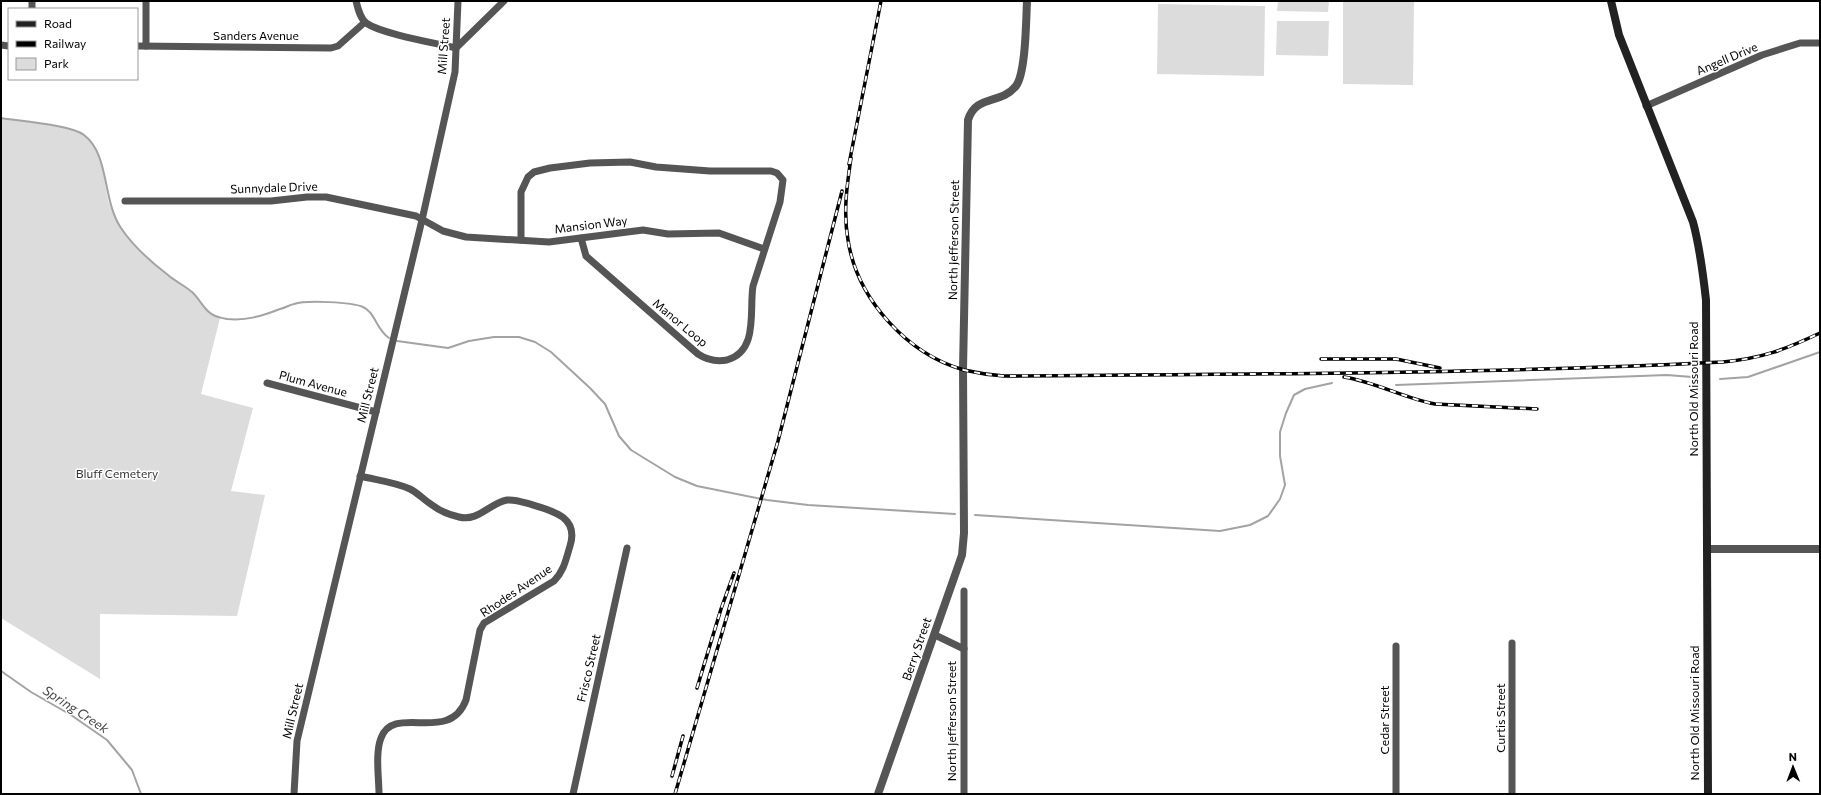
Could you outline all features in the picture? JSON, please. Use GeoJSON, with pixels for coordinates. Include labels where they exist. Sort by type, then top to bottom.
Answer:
{"type":"FeatureCollection","features":[{"type":"Feature","properties":{"kind":"main road","name":"North Old Missouri Road"},"geometry":{"type":"LineString","coordinates":[[1611,1],[1618,35],[1693,222],[1700,248],[1706,300],[1708,794]]}},
{"type":"Feature","properties":{"kind":"street"},"geometry":{"type":"LineString","coordinates":[[146,1],[146,46]]}},
{"type":"Feature","properties":{"kind":"street"},"geometry":{"type":"LineString","coordinates":[[356,1],[358,12],[365,22],[377,29],[456,48],[504,1]]}},
{"type":"Feature","properties":{"kind":"street","name":"Mill Street"},"geometry":{"type":"LineString","coordinates":[[294,794],[297,741],[422,220],[455,72],[458,1]]}},
{"type":"Feature","properties":{"kind":"street","name":"North Jefferson Street"},"geometry":{"type":"LineString","coordinates":[[965,509],[963,369],[968,120],[974,108],[979,104],[1004,96],[1017,85],[1024,54],[1027,1]]}},
{"type":"Feature","properties":{"kind":"street","name":"Sanders Avenue"},"geometry":{"type":"LineString","coordinates":[[138,46],[331,48],[338,46],[365,22]]}},
{"type":"Feature","properties":{"kind":"street","name":"Angell Drive"},"geometry":{"type":"LineString","coordinates":[[1646,106],[1762,55],[1800,43],[1820,43]]}},
{"type":"Feature","properties":{"kind":"street","name":"Manor Loop"},"geometry":{"type":"LineString","coordinates":[[521,240],[521,192],[528,177],[534,172],[550,168],[590,163],[630,162],[656,167],[710,171],[771,171],[782,177],[783,186],[780,202],[753,286],[751,299],[750,335],[743,349],[733,357],[721,361],[712,361],[698,354],[586,256],[581,238]]}},
{"type":"Feature","properties":{"kind":"street","name":"Sunnydale Drive"},"geometry":{"type":"LineString","coordinates":[[125,202],[271,201],[307,197],[326,197],[416,216],[422,220]]}},
{"type":"Feature","properties":{"kind":"street","name":"Mansion Way"},"geometry":{"type":"LineString","coordinates":[[422,220],[455,235],[549,242],[643,230],[668,234],[713,233],[729,236],[764,249]]}},
{"type":"Feature","properties":{"kind":"street","name":"Plum Avenue"},"geometry":{"type":"LineString","coordinates":[[267,383],[376,412]]}},
{"type":"Feature","properties":{"kind":"street","name":"Rhodes Avenue"},"geometry":{"type":"LineString","coordinates":[[360,476],[408,488],[440,510],[461,518],[477,516],[492,506],[508,500],[515,500],[548,509],[561,514],[570,527],[572,535],[572,542],[562,573],[554,580],[484,623],[480,630],[463,709],[457,715],[442,722],[403,723],[386,730],[381,737],[378,746],[379,794]]}},
{"type":"Feature","properties":{"kind":"street","name":"Berry Street"},"geometry":{"type":"LineString","coordinates":[[878,794],[936,635],[962,555],[965,509]]}},
{"type":"Feature","properties":{"kind":"street","name":"Frisco Street"},"geometry":{"type":"LineString","coordinates":[[573,794],[627,548]]}},
{"type":"Feature","properties":{"kind":"street"},"geometry":{"type":"LineString","coordinates":[[1707,549],[1820,549]]}},
{"type":"Feature","properties":{"kind":"street","name":"North Jefferson Street"},"geometry":{"type":"LineString","coordinates":[[964,591],[964,794]]}},
{"type":"Feature","properties":{"kind":"street","name":"North Jefferson Street"},"geometry":{"type":"LineString","coordinates":[[936,635],[964,649]]}},
{"type":"Feature","properties":{"kind":"street","name":"Curtis Street"},"geometry":{"type":"LineString","coordinates":[[1512,643],[1512,794]]}},
{"type":"Feature","properties":{"kind":"street","name":"Cedar Street"},"geometry":{"type":"LineString","coordinates":[[1396,646],[1396,794]]}},
{"type":"Feature","properties":{"kind":"green space"},"geometry":{"type":"Polygon","coordinates":[[[1278,1],[1329,1],[1328,12],[1277,11],[1278,1]]]}},
{"type":"Feature","properties":{"kind":"green space"},"geometry":{"type":"Polygon","coordinates":[[[1343,1],[1414,1],[1413,85],[1343,84],[1343,1]]]}},
{"type":"Feature","properties":{"kind":"green space"},"geometry":{"type":"Polygon","coordinates":[[[1158,4],[1265,6],[1264,76],[1157,74],[1158,4]]]}},
{"type":"Feature","properties":{"kind":"green space"},"geometry":{"type":"Polygon","coordinates":[[[1277,21],[1329,21],[1328,56],[1276,55],[1277,21]]]}},
{"type":"Feature","properties":{"kind":"green space","name":"Bluff Cemetery"},"geometry":{"type":"Polygon","coordinates":[[[1,118],[75,130],[89,138],[95,145],[99,154],[110,206],[124,233],[135,247],[149,260],[191,292],[207,309],[220,318],[201,394],[253,408],[231,491],[265,495],[237,616],[100,614],[100,679],[1,618],[1,118]]]}},
{"type":"Feature","properties":{"kind":"waterway"},"geometry":{"type":"LineString","coordinates":[[1,118],[57,126],[84,135],[98,154],[115,217],[121,228],[131,241],[155,265],[192,292],[212,314],[225,319],[247,319],[260,316],[292,304],[318,302],[357,305],[367,309],[381,330],[389,338]]}},
{"type":"Feature","properties":{"kind":"waterway"},"geometry":{"type":"LineString","coordinates":[[397,341],[448,348],[469,341],[494,337],[519,337],[535,342],[551,352],[605,404],[619,436],[631,450],[675,477],[697,486],[767,500],[808,505],[955,514]]}},
{"type":"Feature","properties":{"kind":"waterway"},"geometry":{"type":"LineString","coordinates":[[1720,379],[1748,377],[1820,352]]}},
{"type":"Feature","properties":{"kind":"waterway"},"geometry":{"type":"LineString","coordinates":[[1396,385],[1667,375],[1692,377]]}},
{"type":"Feature","properties":{"kind":"waterway"},"geometry":{"type":"LineString","coordinates":[[975,515],[1220,531],[1250,525],[1268,516],[1280,499],[1285,485],[1280,456],[1280,432],[1294,395],[1305,389],[1332,383]]}},
{"type":"Feature","properties":{"kind":"waterway","name":"Spring Creek"},"geometry":{"type":"LineString","coordinates":[[1,671],[31,692],[71,715],[107,740],[132,770],[141,794]]}},
{"type":"Feature","properties":{"kind":"railway"},"geometry":{"type":"LineString","coordinates":[[849,164],[881,1]]}},
{"type":"Feature","properties":{"kind":"railway"},"geometry":{"type":"LineString","coordinates":[[851,158],[847,188],[846,219],[848,240],[853,262],[862,283],[874,303],[888,321],[923,351],[943,362],[964,370],[979,373],[1004,376],[1363,373],[1543,369],[1723,362],[1762,356],[1820,333]]}},
{"type":"Feature","properties":{"kind":"railway"},"geometry":{"type":"LineString","coordinates":[[675,794],[778,441],[842,191]]}},
{"type":"Feature","properties":{"kind":"railway"},"geometry":{"type":"LineString","coordinates":[[1321,359],[1396,359],[1440,368]]}},
{"type":"Feature","properties":{"kind":"railway"},"geometry":{"type":"LineString","coordinates":[[1344,377],[1367,382],[1412,398],[1435,404],[1537,409]]}},
{"type":"Feature","properties":{"kind":"railway"},"geometry":{"type":"LineString","coordinates":[[697,688],[721,609],[734,573]]}},
{"type":"Feature","properties":{"kind":"railway"},"geometry":{"type":"LineString","coordinates":[[672,776],[683,736]]}}]}
